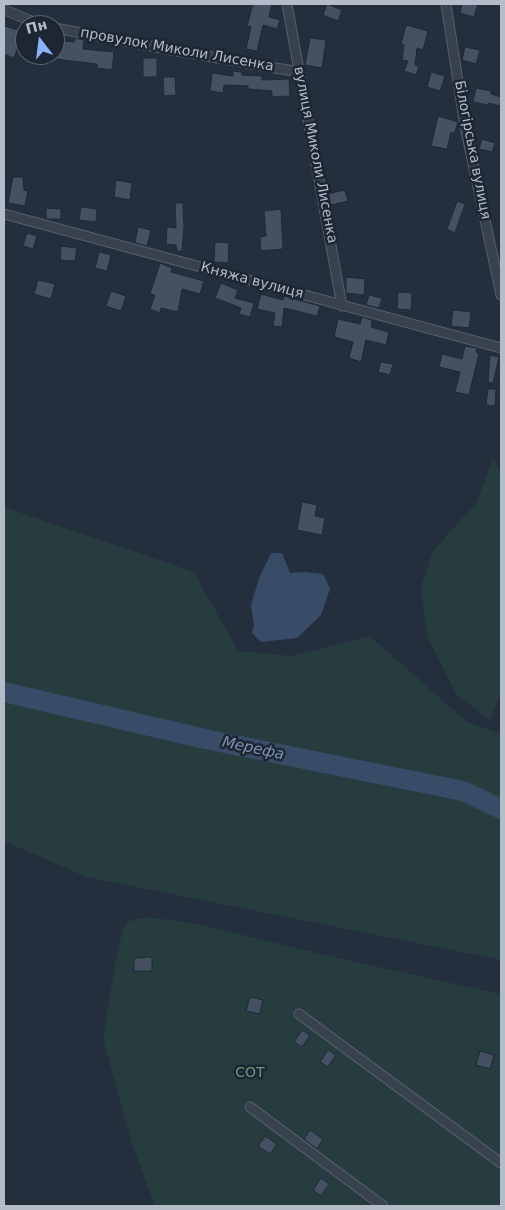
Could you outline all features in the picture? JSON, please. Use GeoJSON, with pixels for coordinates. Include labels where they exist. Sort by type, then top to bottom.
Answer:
{"type":"FeatureCollection","features":[{"type":"Feature","properties":{"kind":"street","name":"вулиця Миколи Лисенка"},"geometry":{"type":"LineString","coordinates":[[287,4],[342,306]]}},
{"type":"Feature","properties":{"kind":"street","name":"Білогірська вулиця"},"geometry":{"type":"LineString","coordinates":[[446,4],[465,126],[501,295]]}},
{"type":"Feature","properties":{"kind":"street"},"geometry":{"type":"LineString","coordinates":[[6,9],[19,15]]}},
{"type":"Feature","properties":{"kind":"street","name":"провулок Миколи Лисенка"},"geometry":{"type":"LineString","coordinates":[[65,30],[299,72]]}},
{"type":"Feature","properties":{"kind":"street","name":"Княжа вулиця"},"geometry":{"type":"LineString","coordinates":[[4,214],[501,348]]}},
{"type":"Feature","properties":{"kind":"street"},"geometry":{"type":"LineString","coordinates":[[298,1014],[501,1163]]}},
{"type":"Feature","properties":{"kind":"street"},"geometry":{"type":"LineString","coordinates":[[250,1107],[383,1206]]}},
{"type":"Feature","properties":{"kind":"green space"},"geometry":{"type":"Polygon","coordinates":[[[493,459],[501,473],[501,692],[490,720],[456,694],[427,636],[421,587],[433,551],[476,503],[493,459]]]}},
{"type":"Feature","properties":{"kind":"green space"},"geometry":{"type":"Polygon","coordinates":[[[4,507],[194,572],[238,651],[292,656],[370,636],[467,722],[501,734],[501,960],[86,877],[4,841],[4,507]]]}},
{"type":"Feature","properties":{"kind":"green space","name":"СОТ"},"geometry":{"type":"Polygon","coordinates":[[[148,917],[197,924],[342,959],[501,994],[501,1206],[157,1206],[154,1203],[131,1141],[103,1039],[116,958],[123,929],[129,921],[148,917]]]}},
{"type":"Feature","properties":{"kind":"water"},"geometry":{"type":"Polygon","coordinates":[[[271,553],[282,553],[290,573],[323,574],[330,589],[321,615],[297,638],[261,642],[252,633],[254,626],[251,605],[259,578],[271,553]]]}},
{"type":"Feature","properties":{"kind":"building"},"geometry":{"type":"Polygon","coordinates":[[[253,4],[272,4],[269,17],[280,20],[277,29],[263,25],[257,51],[246,49],[251,27],[247,26],[253,4]]]}},
{"type":"Feature","properties":{"kind":"building"},"geometry":{"type":"Polygon","coordinates":[[[327,4],[342,10],[338,21],[323,15],[327,4]]]}},
{"type":"Feature","properties":{"kind":"building"},"geometry":{"type":"Polygon","coordinates":[[[462,4],[478,4],[474,17],[460,13],[462,4]]]}},
{"type":"Feature","properties":{"kind":"building"},"geometry":{"type":"Polygon","coordinates":[[[406,25],[428,31],[423,50],[417,48],[415,65],[419,66],[416,75],[404,71],[408,61],[402,60],[404,45],[401,44],[406,25]]]}},
{"type":"Feature","properties":{"kind":"building"},"geometry":{"type":"Polygon","coordinates":[[[5,26],[15,29],[14,58],[4,54],[5,26]]]}},
{"type":"Feature","properties":{"kind":"building"},"geometry":{"type":"Polygon","coordinates":[[[75,38],[84,40],[83,49],[114,52],[112,70],[97,68],[97,64],[65,60],[65,41],[74,42],[75,38]]]}},
{"type":"Feature","properties":{"kind":"building"},"geometry":{"type":"Polygon","coordinates":[[[310,38],[326,40],[322,68],[305,65],[310,38]]]}},
{"type":"Feature","properties":{"kind":"building"},"geometry":{"type":"Polygon","coordinates":[[[465,47],[480,50],[476,64],[462,60],[465,47]]]}},
{"type":"Feature","properties":{"kind":"building"},"geometry":{"type":"Polygon","coordinates":[[[143,58],[157,58],[157,77],[143,77],[143,58]]]}},
{"type":"Feature","properties":{"kind":"building"},"geometry":{"type":"Polygon","coordinates":[[[233,71],[242,72],[242,75],[262,76],[262,80],[289,79],[290,96],[272,97],[272,91],[248,89],[248,86],[224,85],[223,93],[210,91],[212,73],[233,76],[233,71]]]}},
{"type":"Feature","properties":{"kind":"building"},"geometry":{"type":"Polygon","coordinates":[[[431,72],[445,76],[440,91],[427,87],[431,72]]]}},
{"type":"Feature","properties":{"kind":"building"},"geometry":{"type":"Polygon","coordinates":[[[163,77],[175,77],[176,95],[164,96],[163,77]]]}},
{"type":"Feature","properties":{"kind":"building"},"geometry":{"type":"Polygon","coordinates":[[[476,88],[491,91],[491,94],[501,97],[500,106],[473,102],[476,88]]]}},
{"type":"Feature","properties":{"kind":"building"},"geometry":{"type":"Polygon","coordinates":[[[438,116],[458,122],[454,134],[451,132],[447,149],[431,146],[438,116]]]}},
{"type":"Feature","properties":{"kind":"building"},"geometry":{"type":"Polygon","coordinates":[[[482,139],[495,143],[492,152],[479,149],[482,139]]]}},
{"type":"Feature","properties":{"kind":"building"},"geometry":{"type":"Polygon","coordinates":[[[13,177],[23,177],[24,190],[28,191],[25,206],[8,203],[13,177]]]}},
{"type":"Feature","properties":{"kind":"building"},"geometry":{"type":"Polygon","coordinates":[[[116,180],[132,183],[130,200],[114,197],[116,180]]]}},
{"type":"Feature","properties":{"kind":"building"},"geometry":{"type":"Polygon","coordinates":[[[345,190],[348,201],[331,205],[328,194],[345,190]]]}},
{"type":"Feature","properties":{"kind":"building"},"geometry":{"type":"Polygon","coordinates":[[[457,201],[465,204],[455,233],[447,229],[457,201]]]}},
{"type":"Feature","properties":{"kind":"building"},"geometry":{"type":"Polygon","coordinates":[[[175,203],[183,203],[184,228],[182,251],[177,251],[176,245],[166,244],[167,227],[176,228],[175,203]]]}},
{"type":"Feature","properties":{"kind":"building"},"geometry":{"type":"Polygon","coordinates":[[[81,207],[97,209],[96,222],[79,220],[81,207]]]}},
{"type":"Feature","properties":{"kind":"building"},"geometry":{"type":"Polygon","coordinates":[[[46,208],[61,209],[61,219],[46,219],[46,208]]]}},
{"type":"Feature","properties":{"kind":"building"},"geometry":{"type":"Polygon","coordinates":[[[281,209],[283,249],[261,251],[260,237],[266,236],[264,211],[281,209]]]}},
{"type":"Feature","properties":{"kind":"building"},"geometry":{"type":"Polygon","coordinates":[[[138,227],[151,230],[147,246],[135,243],[138,227]]]}},
{"type":"Feature","properties":{"kind":"building"},"geometry":{"type":"Polygon","coordinates":[[[27,233],[37,236],[33,249],[23,246],[27,233]]]}},
{"type":"Feature","properties":{"kind":"building"},"geometry":{"type":"Polygon","coordinates":[[[215,242],[229,243],[228,263],[214,262],[215,242]]]}},
{"type":"Feature","properties":{"kind":"building"},"geometry":{"type":"Polygon","coordinates":[[[61,246],[77,248],[75,261],[60,260],[61,246]]]}},
{"type":"Feature","properties":{"kind":"building"},"geometry":{"type":"Polygon","coordinates":[[[99,252],[111,255],[107,271],[95,268],[99,252]]]}},
{"type":"Feature","properties":{"kind":"building"},"geometry":{"type":"Polygon","coordinates":[[[160,263],[172,268],[171,272],[204,281],[200,294],[182,289],[178,312],[161,308],[160,313],[150,309],[155,295],[150,294],[160,263]]]}},
{"type":"Feature","properties":{"kind":"building"},"geometry":{"type":"Polygon","coordinates":[[[346,277],[365,279],[364,295],[346,293],[346,277]]]}},
{"type":"Feature","properties":{"kind":"building"},"geometry":{"type":"Polygon","coordinates":[[[38,280],[55,284],[51,299],[34,294],[38,280]]]}},
{"type":"Feature","properties":{"kind":"building"},"geometry":{"type":"Polygon","coordinates":[[[221,283],[238,290],[235,298],[254,303],[250,317],[239,314],[241,308],[215,298],[221,283]]]}},
{"type":"Feature","properties":{"kind":"building"},"geometry":{"type":"Polygon","coordinates":[[[111,291],[126,296],[121,311],[106,306],[111,291]]]}},
{"type":"Feature","properties":{"kind":"building"},"geometry":{"type":"Polygon","coordinates":[[[398,292],[412,293],[411,310],[397,309],[398,292]]]}},
{"type":"Feature","properties":{"kind":"building"},"geometry":{"type":"Polygon","coordinates":[[[261,294],[283,300],[284,296],[320,306],[317,316],[284,308],[282,327],[273,326],[275,313],[257,309],[261,294]]]}},
{"type":"Feature","properties":{"kind":"building"},"geometry":{"type":"Polygon","coordinates":[[[369,295],[382,298],[379,308],[366,305],[369,295]]]}},
{"type":"Feature","properties":{"kind":"building"},"geometry":{"type":"Polygon","coordinates":[[[453,310],[471,312],[469,328],[451,326],[453,310]]]}},
{"type":"Feature","properties":{"kind":"building"},"geometry":{"type":"Polygon","coordinates":[[[362,317],[372,320],[371,327],[389,332],[386,345],[366,340],[361,362],[349,358],[353,342],[334,337],[338,319],[360,324],[362,317]]]}},
{"type":"Feature","properties":{"kind":"building"},"geometry":{"type":"Polygon","coordinates":[[[465,346],[477,348],[476,352],[479,353],[469,395],[455,392],[460,372],[439,367],[442,354],[462,359],[465,346]]]}},
{"type":"Feature","properties":{"kind":"building"},"geometry":{"type":"Polygon","coordinates":[[[490,355],[499,357],[493,383],[488,382],[490,355]]]}},
{"type":"Feature","properties":{"kind":"building"},"geometry":{"type":"Polygon","coordinates":[[[381,362],[393,364],[390,375],[378,372],[381,362]]]}},
{"type":"Feature","properties":{"kind":"building"},"geometry":{"type":"Polygon","coordinates":[[[488,389],[496,389],[495,406],[486,405],[488,389]]]}},
{"type":"Feature","properties":{"kind":"building"},"geometry":{"type":"Polygon","coordinates":[[[302,502],[317,505],[315,516],[325,518],[322,535],[297,530],[302,502]]]}},
{"type":"Feature","properties":{"kind":"building"},"geometry":{"type":"Polygon","coordinates":[[[152,957],[152,971],[134,971],[134,958],[152,957]]]}},
{"type":"Feature","properties":{"kind":"building"},"geometry":{"type":"Polygon","coordinates":[[[250,997],[263,1000],[260,1014],[246,1011],[250,997]]]}},
{"type":"Feature","properties":{"kind":"building"},"geometry":{"type":"Polygon","coordinates":[[[302,1030],[310,1035],[302,1047],[294,1042],[302,1030]]]}},
{"type":"Feature","properties":{"kind":"building"},"geometry":{"type":"Polygon","coordinates":[[[328,1050],[336,1055],[328,1067],[320,1062],[328,1050]]]}},
{"type":"Feature","properties":{"kind":"building"},"geometry":{"type":"Polygon","coordinates":[[[480,1051],[494,1055],[490,1069],[476,1065],[480,1051]]]}},
{"type":"Feature","properties":{"kind":"building"},"geometry":{"type":"Polygon","coordinates":[[[310,1130],[323,1139],[317,1149],[304,1139],[310,1130]]]}},
{"type":"Feature","properties":{"kind":"building"},"geometry":{"type":"Polygon","coordinates":[[[265,1136],[277,1144],[270,1154],[258,1146],[265,1136]]]}},
{"type":"Feature","properties":{"kind":"building"},"geometry":{"type":"Polygon","coordinates":[[[321,1178],[329,1184],[321,1196],[313,1190],[321,1178]]]}},
{"type":"Feature","properties":{"kind":"waterway","name":"Мерефа"},"geometry":{"type":"LineString","coordinates":[[4,692],[205,739],[463,791],[501,809]]}}]}
